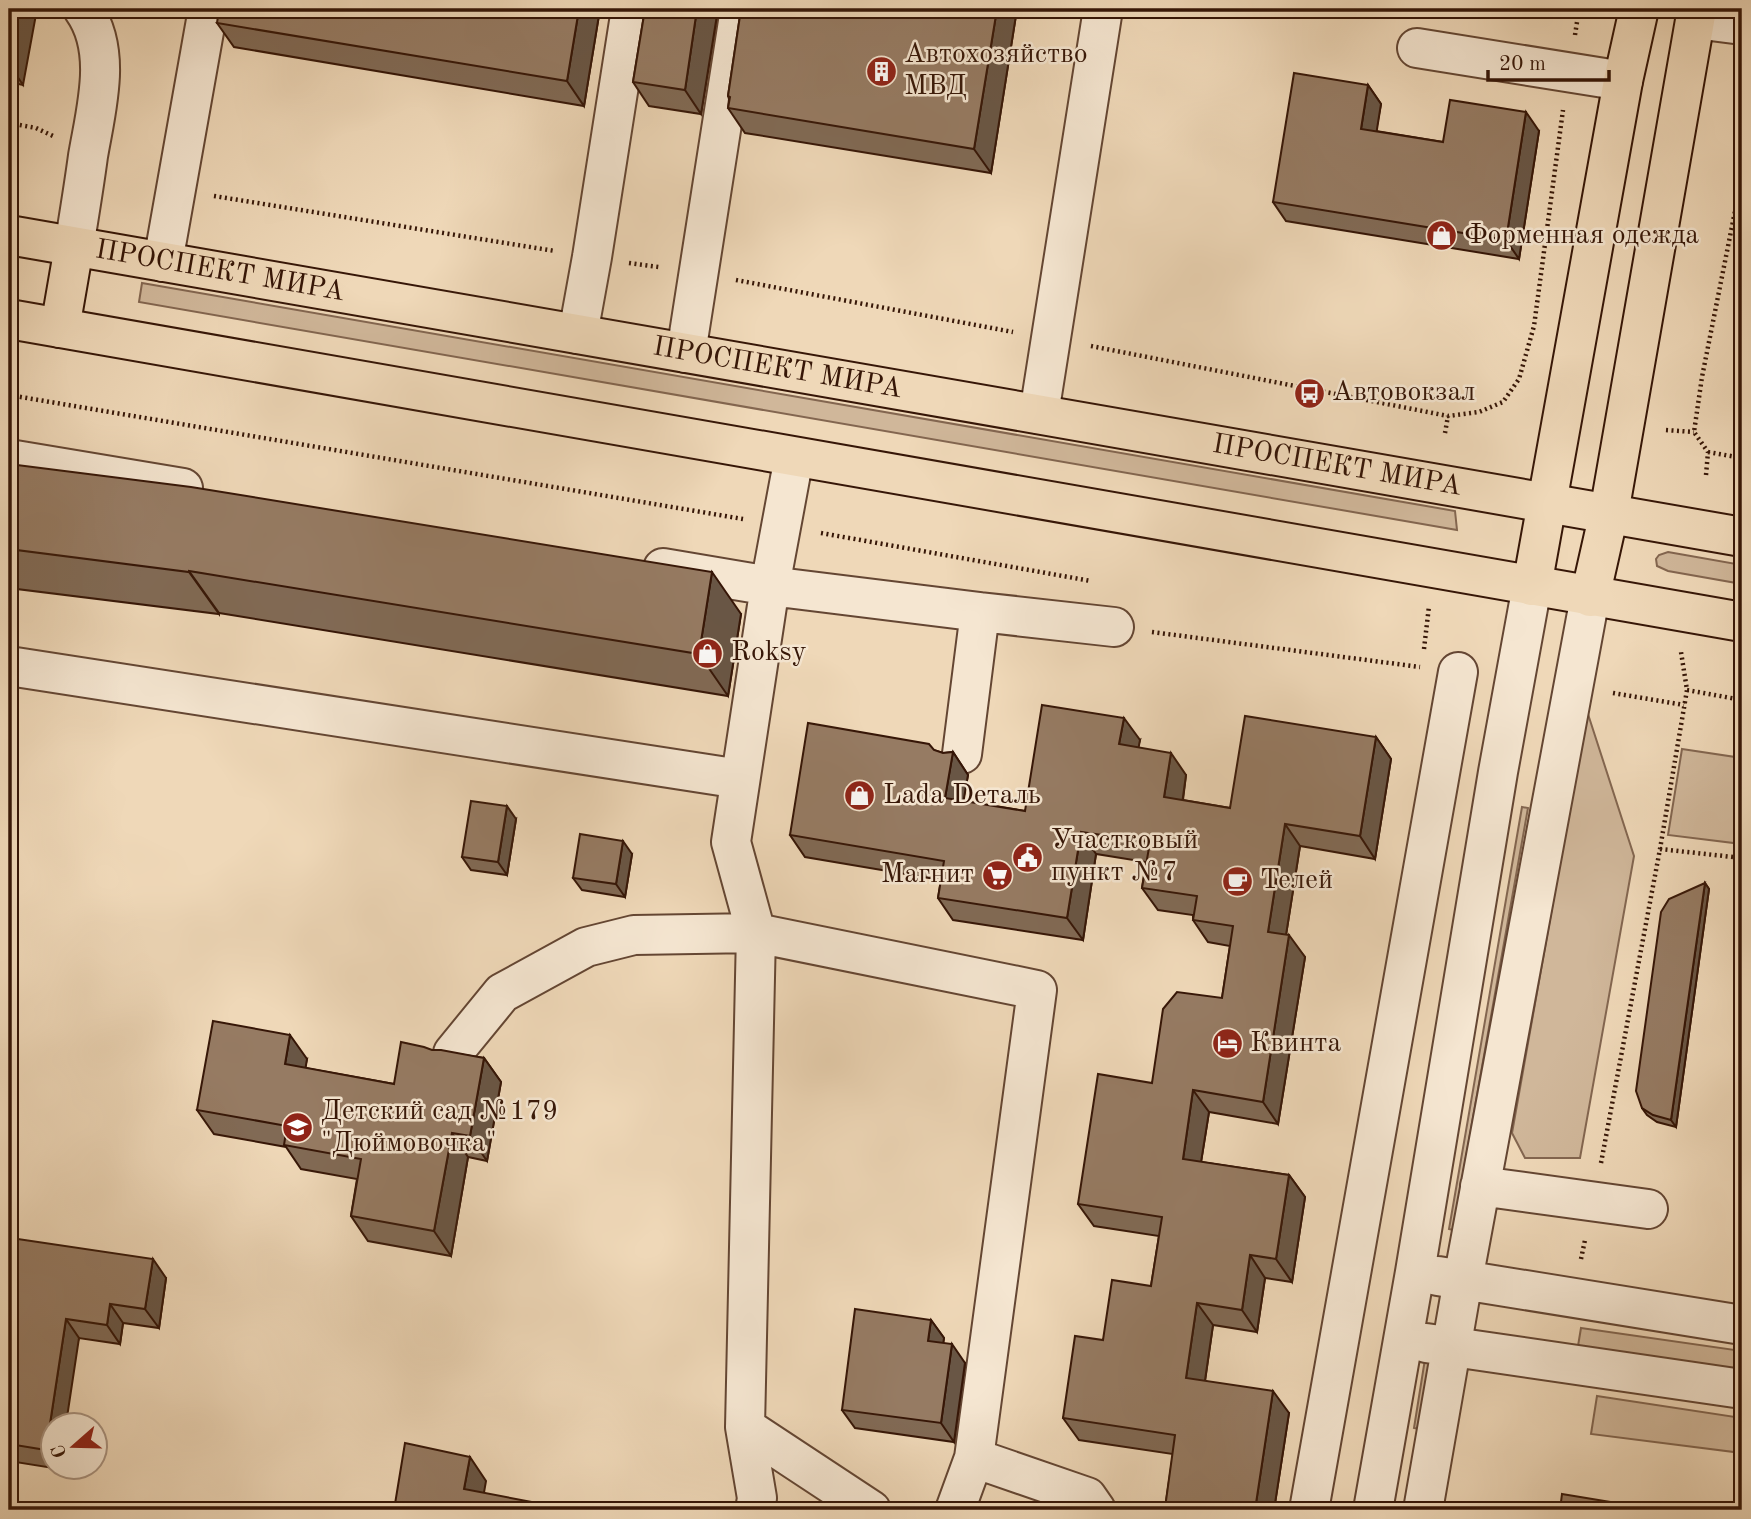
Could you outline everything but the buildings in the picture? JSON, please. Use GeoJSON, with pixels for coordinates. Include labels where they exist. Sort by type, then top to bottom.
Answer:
{"type":"FeatureCollection","features":[{"type":"Feature","properties":{"kind":"main road"},"geometry":{"type":"LineString","coordinates":[[1532,586],[1623,81],[1639,9]]}},
{"type":"Feature","properties":{"kind":"main road"},"geometry":{"type":"LineString","coordinates":[[1590,597],[1609,513],[1696,14]]}},
{"type":"Feature","properties":{"kind":"main road"},"geometry":{"type":"LineString","coordinates":[[1623,81],[1682,91]]}},
{"type":"Feature","properties":{"kind":"main road","name":"ПРОСПЕКТ МИРА"},"geometry":{"type":"LineString","coordinates":[[9,235],[1609,513]]}},
{"type":"Feature","properties":{"kind":"main road"},"geometry":{"type":"LineString","coordinates":[[60,328],[74,247]]}},
{"type":"Feature","properties":{"kind":"main road"},"geometry":{"type":"LineString","coordinates":[[9,319],[1742,622]]}},
{"type":"Feature","properties":{"kind":"main road"},"geometry":{"type":"LineString","coordinates":[[1609,513],[1742,537]]}},
{"type":"Feature","properties":{"kind":"street"},"geometry":{"type":"LineString","coordinates":[[74,247],[99,98],[100,50],[92,21],[83,9]]}},
{"type":"Feature","properties":{"kind":"street"},"geometry":{"type":"LineString","coordinates":[[163,262],[208,9]]}},
{"type":"Feature","properties":{"kind":"street"},"geometry":{"type":"LineString","coordinates":[[578,334],[631,9]]}},
{"type":"Feature","properties":{"kind":"street"},"geometry":{"type":"LineString","coordinates":[[686,353],[740,9]]}},
{"type":"Feature","properties":{"kind":"street"},"geometry":{"type":"LineString","coordinates":[[1039,414],[1103,9]]}},
{"type":"Feature","properties":{"kind":"street"},"geometry":{"type":"LineString","coordinates":[[1696,14],[1742,25]]}},
{"type":"Feature","properties":{"kind":"street"},"geometry":{"type":"LineString","coordinates":[[1417,48],[1623,81]]}},
{"type":"Feature","properties":{"kind":"street"},"geometry":{"type":"LineString","coordinates":[[755,1510],[757,1498],[745,1427],[757,933],[730,842],[770,586],[794,457]]}},
{"type":"Feature","properties":{"kind":"street"},"geometry":{"type":"LineString","coordinates":[[9,459],[213,493]]}},
{"type":"Feature","properties":{"kind":"street"},"geometry":{"type":"LineString","coordinates":[[634,563],[770,586],[1114,627]]}},
{"type":"Feature","properties":{"kind":"street"},"geometry":{"type":"LineString","coordinates":[[1373,1510],[1532,586]]}},
{"type":"Feature","properties":{"kind":"street"},"geometry":{"type":"LineString","coordinates":[[1423,1510],[1480,1186],[1590,597]]}},
{"type":"Feature","properties":{"kind":"street"},"geometry":{"type":"LineString","coordinates":[[962,754],[981,612]]}},
{"type":"Feature","properties":{"kind":"street"},"geometry":{"type":"LineString","coordinates":[[9,666],[740,779]]}},
{"type":"Feature","properties":{"kind":"street"},"geometry":{"type":"LineString","coordinates":[[1309,1510],[1440,670]]}},
{"type":"Feature","properties":{"kind":"street"},"geometry":{"type":"LineString","coordinates":[[453,1053],[502,993],[586,947],[634,935],[757,933],[1037,990],[974,1458],[955,1510]]}},
{"type":"Feature","properties":{"kind":"street"},"geometry":{"type":"LineString","coordinates":[[1480,1186],[1648,1209]]}},
{"type":"Feature","properties":{"kind":"street"},"geometry":{"type":"LineString","coordinates":[[1415,1272],[1742,1325]]}},
{"type":"Feature","properties":{"kind":"street"},"geometry":{"type":"LineString","coordinates":[[1404,1340],[1742,1390]]}},
{"type":"Feature","properties":{"kind":"street"},"geometry":{"type":"LineString","coordinates":[[745,1427],[870,1510]]}},
{"type":"Feature","properties":{"kind":"street"},"geometry":{"type":"LineString","coordinates":[[974,1458],[1087,1497],[1096,1510]]}},
{"type":"Feature","properties":{"kind":"path"},"geometry":{"type":"LineString","coordinates":[[1088,346],[1448,416],[1479,412],[1503,402],[1519,379],[1534,326],[1579,9]]}},
{"type":"Feature","properties":{"kind":"path"},"geometry":{"type":"LineString","coordinates":[[9,123],[36,128],[89,152]]}},
{"type":"Feature","properties":{"kind":"path"},"geometry":{"type":"LineString","coordinates":[[1706,475],[1708,452],[1694,432],[1702,377],[1742,176]]}},
{"type":"Feature","properties":{"kind":"path"},"geometry":{"type":"LineString","coordinates":[[175,190],[564,253]]}},
{"type":"Feature","properties":{"kind":"path"},"geometry":{"type":"LineString","coordinates":[[726,278],[1024,334]]}},
{"type":"Feature","properties":{"kind":"path"},"geometry":{"type":"LineString","coordinates":[[9,395],[743,519]]}},
{"type":"Feature","properties":{"kind":"path"},"geometry":{"type":"LineString","coordinates":[[1445,433],[1448,416]]}},
{"type":"Feature","properties":{"kind":"path"},"geometry":{"type":"LineString","coordinates":[[1666,429],[1694,432]]}},
{"type":"Feature","properties":{"kind":"path"},"geometry":{"type":"LineString","coordinates":[[1708,452],[1742,458]]}},
{"type":"Feature","properties":{"kind":"path"},"geometry":{"type":"LineString","coordinates":[[1430,596],[1440,670]]}},
{"type":"Feature","properties":{"kind":"path"},"geometry":{"type":"LineString","coordinates":[[1572,1297],[1593,1202],[1660,849],[1687,690],[1680,649]]}},
{"type":"Feature","properties":{"kind":"path"},"geometry":{"type":"LineString","coordinates":[[1687,690],[1742,700]]}},
{"type":"Feature","properties":{"kind":"path"},"geometry":{"type":"LineString","coordinates":[[1601,691],[1684,705]]}},
{"type":"Feature","properties":{"kind":"path"},"geometry":{"type":"LineString","coordinates":[[1660,849],[1742,858]]}},
{"type":"Feature","properties":{"kind":"shaded area"},"geometry":{"type":"Polygon","coordinates":[[[142,283],[1455,511],[1457,530],[139,302],[142,283]]]}},
{"type":"Feature","properties":{"kind":"shaded area"},"geometry":{"type":"Polygon","coordinates":[[[1668,552],[1742,565],[1742,584],[1668,571],[1657,566],[1656,559],[1659,555],[1668,552]]]}},
{"type":"Feature","properties":{"kind":"shaded area"},"geometry":{"type":"Polygon","coordinates":[[[1587,711],[1634,856],[1580,1158],[1525,1158],[1512,1133],[1587,711]]]}},
{"type":"Feature","properties":{"kind":"shaded area"},"geometry":{"type":"Polygon","coordinates":[[[1682,749],[1735,757],[1742,771],[1742,844],[1668,835],[1682,749]]]}},
{"type":"Feature","properties":{"kind":"shaded area"},"geometry":{"type":"Polygon","coordinates":[[[1522,807],[1528,808],[1453,1230],[1449,1229],[1522,807]]]}},
{"type":"Feature","properties":{"kind":"shaded area"},"geometry":{"type":"Polygon","coordinates":[[[1581,1328],[1742,1351],[1742,1378],[1577,1352],[1581,1328]]]}},
{"type":"Feature","properties":{"kind":"shaded area"},"geometry":{"type":"Polygon","coordinates":[[[1425,1359],[1430,1360],[1419,1429],[1414,1428],[1425,1359]]]}},
{"type":"Feature","properties":{"kind":"shaded area"},"geometry":{"type":"Polygon","coordinates":[[[1597,1396],[1742,1418],[1742,1453],[1591,1434],[1597,1396]]]}},
{"type":"Feature","properties":{"kind":"place","name":"Автохозяйство МВД"},"geometry":{"type":"Point","coordinates":[881,71]}},
{"type":"Feature","properties":{"kind":"place","name":"Форменная одежда"},"geometry":{"type":"Point","coordinates":[1441,236]}},
{"type":"Feature","properties":{"kind":"place","name":"Автовокзал"},"geometry":{"type":"Point","coordinates":[1309,393]}},
{"type":"Feature","properties":{"kind":"place","name":"Roksy"},"geometry":{"type":"Point","coordinates":[708,653]}},
{"type":"Feature","properties":{"kind":"place","name":"Lada Dеталь"},"geometry":{"type":"Point","coordinates":[860,796]}},
{"type":"Feature","properties":{"kind":"place","name":"Участковый пункт №7"},"geometry":{"type":"Point","coordinates":[1028,857]}},
{"type":"Feature","properties":{"kind":"place","name":"Магнит"},"geometry":{"type":"Point","coordinates":[997,875]}},
{"type":"Feature","properties":{"kind":"place","name":"Телей"},"geometry":{"type":"Point","coordinates":[1237,881]}},
{"type":"Feature","properties":{"kind":"place","name":"Квинта"},"geometry":{"type":"Point","coordinates":[1227,1044]}},
{"type":"Feature","properties":{"kind":"place","name":"Детский сад №179 \"Дюймовочка\""},"geometry":{"type":"Point","coordinates":[298,1128]}}]}
